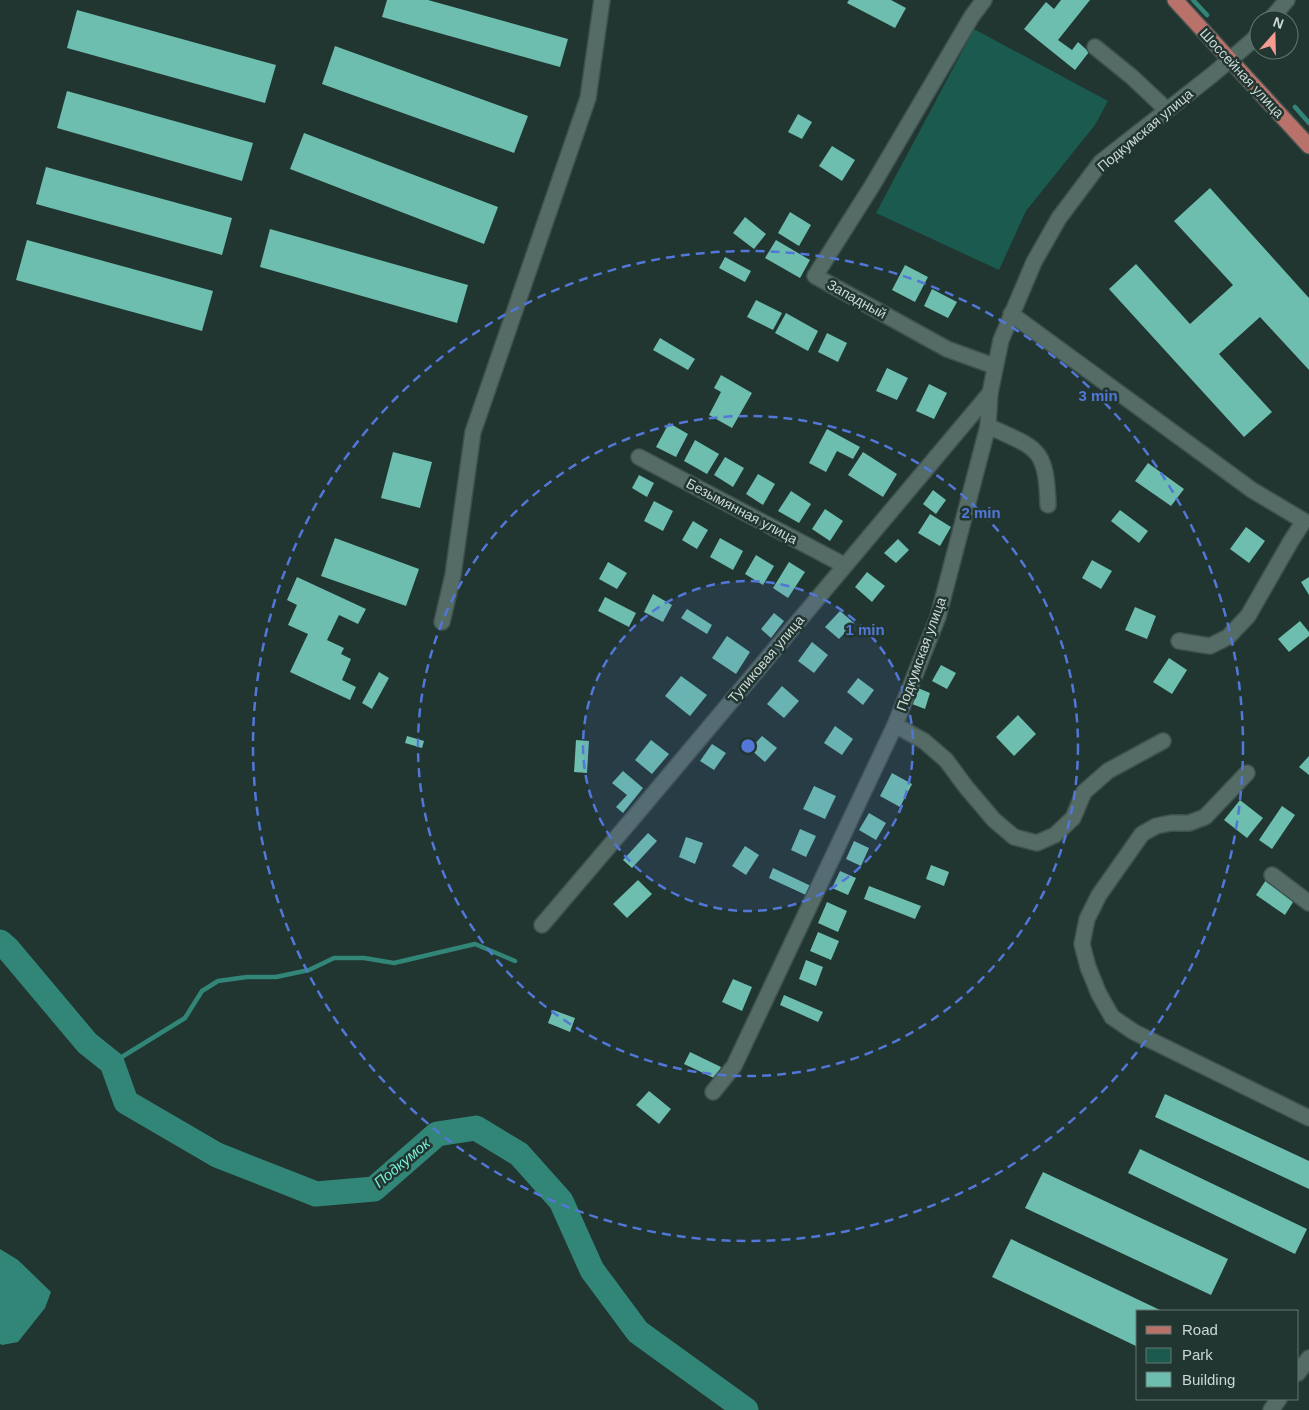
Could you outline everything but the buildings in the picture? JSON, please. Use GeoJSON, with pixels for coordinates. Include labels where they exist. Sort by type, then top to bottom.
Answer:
{"type":"FeatureCollection","features":[{"type":"Feature","properties":{"kind":"main road","name":"Шоссейная улица"},"geometry":{"type":"LineString","coordinates":[[1175,0],[1309,146]]}},
{"type":"Feature","properties":{"kind":"street"},"geometry":{"type":"LineString","coordinates":[[442,622],[453,575],[473,432],[588,98],[602,0]]}},
{"type":"Feature","properties":{"kind":"street","name":"Западный"},"geometry":{"type":"LineString","coordinates":[[984,0],[972,16],[872,186],[815,276],[947,349],[994,366]]}},
{"type":"Feature","properties":{"kind":"street"},"geometry":{"type":"LineString","coordinates":[[1278,10],[1287,0]]}},
{"type":"Feature","properties":{"kind":"street","name":"Подкумская улица"},"geometry":{"type":"LineString","coordinates":[[713,1092],[734,1066],[895,725],[938,617],[988,426],[990,393],[1000,340],[1034,262],[1059,218],[1101,162],[1249,42]]}},
{"type":"Feature","properties":{"kind":"street"},"geometry":{"type":"LineString","coordinates":[[1095,47],[1132,77],[1167,110]]}},
{"type":"Feature","properties":{"kind":"street"},"geometry":{"type":"LineString","coordinates":[[1011,314],[1252,490],[1304,521],[1248,616],[1228,637],[1210,646],[1179,641]]}},
{"type":"Feature","properties":{"kind":"street","name":"Тупиковая улица"},"geometry":{"type":"LineString","coordinates":[[542,925],[990,393]]}},
{"type":"Feature","properties":{"kind":"street"},"geometry":{"type":"LineString","coordinates":[[988,426],[1026,443],[1041,456],[1047,476],[1048,505]]}},
{"type":"Feature","properties":{"kind":"street","name":"Безымянная улица"},"geometry":{"type":"LineString","coordinates":[[639,457],[844,565]]}},
{"type":"Feature","properties":{"kind":"street"},"geometry":{"type":"LineString","coordinates":[[895,725],[924,741],[946,760],[994,820],[1014,837],[1037,842],[1055,835],[1073,818],[1084,792],[1108,771],[1164,741]]}},
{"type":"Feature","properties":{"kind":"street"},"geometry":{"type":"LineString","coordinates":[[1247,774],[1205,817],[1189,823],[1171,823],[1156,826],[1142,834],[1099,896],[1087,919],[1082,944],[1088,967],[1099,994],[1112,1017],[1134,1032],[1309,1118]]}},
{"type":"Feature","properties":{"kind":"street"},"geometry":{"type":"LineString","coordinates":[[1272,875],[1309,903]]}},
{"type":"Feature","properties":{"kind":"street"},"geometry":{"type":"LineString","coordinates":[[1299,1372],[1309,1358]]}},
{"type":"Feature","properties":{"kind":"green space"},"geometry":{"type":"Polygon","coordinates":[[[974,29],[1108,101],[1095,125],[1026,211],[999,270],[876,213],[974,29]]]}},
{"type":"Feature","properties":{"kind":"shaded area"},"geometry":{"type":"Polygon","coordinates":[[[0,1249],[18,1260],[51,1292],[45,1308],[18,1342],[2,1345],[0,1344],[0,1249]]]}},
{"type":"Feature","properties":{"kind":"waterway"},"geometry":{"type":"LineString","coordinates":[[1193,0],[1207,15]]}},
{"type":"Feature","properties":{"kind":"waterway"},"geometry":{"type":"LineString","coordinates":[[1295,107],[1309,123]]}},
{"type":"Feature","properties":{"kind":"waterway","name":"Подкумок"},"geometry":{"type":"LineString","coordinates":[[0,942],[87,1043],[112,1063],[126,1102],[217,1155],[316,1194],[374,1189],[437,1134],[476,1128],[519,1154],[561,1201],[592,1270],[638,1332],[746,1410]]}},
{"type":"Feature","properties":{"kind":"waterway"},"geometry":{"type":"LineString","coordinates":[[112,1063],[185,1018],[202,991],[218,981],[247,977],[276,977],[309,970],[334,958],[364,958],[394,963],[475,944],[515,961]]}}]}
